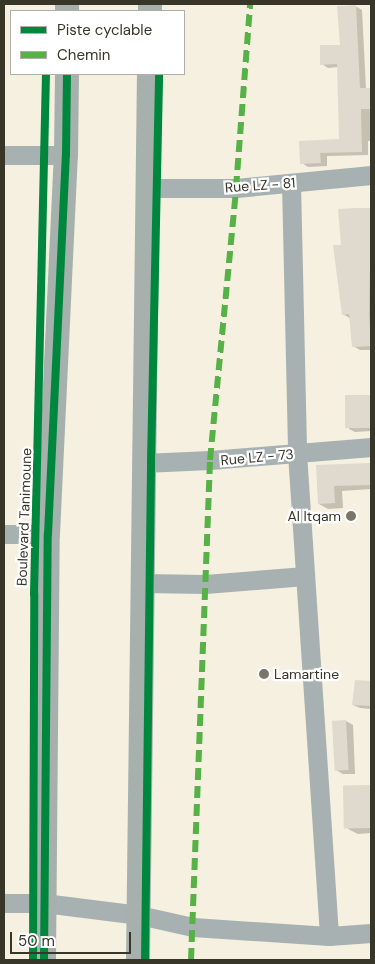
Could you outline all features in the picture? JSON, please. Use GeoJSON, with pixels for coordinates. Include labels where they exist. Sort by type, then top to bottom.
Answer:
{"type":"FeatureCollection","features":[{"type":"Feature","properties":{"kind":"main road","name":"Boulevard Tanimoune"},"geometry":{"type":"LineString","coordinates":[[44,960],[48,534],[66,155],[67,75]]}},
{"type":"Feature","properties":{"kind":"main road"},"geometry":{"type":"LineString","coordinates":[[138,960],[149,75]]}},
{"type":"Feature","properties":{"kind":"street"},"geometry":{"type":"LineString","coordinates":[[4,155],[66,155]]}},
{"type":"Feature","properties":{"kind":"street","name":"Rue LZ - 81"},"geometry":{"type":"LineString","coordinates":[[148,188],[236,188],[371,175]]}},
{"type":"Feature","properties":{"kind":"street"},"geometry":{"type":"LineString","coordinates":[[291,183],[297,453],[329,936]]}},
{"type":"Feature","properties":{"kind":"street","name":"Rue LZ - 73"},"geometry":{"type":"LineString","coordinates":[[143,463],[371,448]]}},
{"type":"Feature","properties":{"kind":"street"},"geometry":{"type":"LineString","coordinates":[[4,534],[48,534]]}},
{"type":"Feature","properties":{"kind":"street"},"geometry":{"type":"LineString","coordinates":[[143,583],[205,584],[305,576]]}},
{"type":"Feature","properties":{"kind":"street"},"geometry":{"type":"LineString","coordinates":[[4,903],[44,903],[139,915],[193,927],[329,936],[371,933]]}},
{"type":"Feature","properties":{"kind":"building"},"geometry":{"type":"Polygon","coordinates":[[[356,5],[360,88],[371,88],[371,109],[361,109],[362,152],[320,153],[321,163],[300,164],[299,141],[339,139],[337,64],[320,65],[320,45],[340,45],[337,6],[356,5]]]}},
{"type":"Feature","properties":{"kind":"building"},"geometry":{"type":"Polygon","coordinates":[[[371,208],[369,313],[371,346],[352,347],[349,314],[342,315],[333,245],[341,245],[338,209],[371,208]]]}},
{"type":"Feature","properties":{"kind":"building"},"geometry":{"type":"Polygon","coordinates":[[[345,395],[371,395],[371,428],[345,428],[345,395]]]}},
{"type":"Feature","properties":{"kind":"building"},"geometry":{"type":"Polygon","coordinates":[[[371,463],[371,485],[334,486],[335,503],[318,504],[316,465],[371,463]]]}},
{"type":"Feature","properties":{"kind":"building"},"geometry":{"type":"Polygon","coordinates":[[[355,680],[371,681],[371,706],[352,705],[355,680]]]}},
{"type":"Feature","properties":{"kind":"building"},"geometry":{"type":"Polygon","coordinates":[[[346,720],[349,770],[335,771],[332,721],[346,720]]]}},
{"type":"Feature","properties":{"kind":"building"},"geometry":{"type":"Polygon","coordinates":[[[343,785],[370,785],[371,828],[344,828],[343,785]]]}},
{"type":"Feature","properties":{"kind":"marked path"},"geometry":{"type":"LineString","coordinates":[[191,960],[210,460],[236,188],[250,4]]}},
{"type":"Feature","properties":{"kind":"cycle path"},"geometry":{"type":"LineString","coordinates":[[33,960],[34,594],[46,75]]}},
{"type":"Feature","properties":{"kind":"cycle path"},"geometry":{"type":"LineString","coordinates":[[44,960],[48,534],[66,155],[67,75]]}},
{"type":"Feature","properties":{"kind":"cycle path"},"geometry":{"type":"LineString","coordinates":[[145,960],[151,462],[159,75]]}},
{"type":"Feature","properties":{"kind":"place","name":"Al Itqam"},"geometry":{"type":"Point","coordinates":[351,516]}},
{"type":"Feature","properties":{"kind":"place","name":"Lamartine"},"geometry":{"type":"Point","coordinates":[264,674]}}]}
